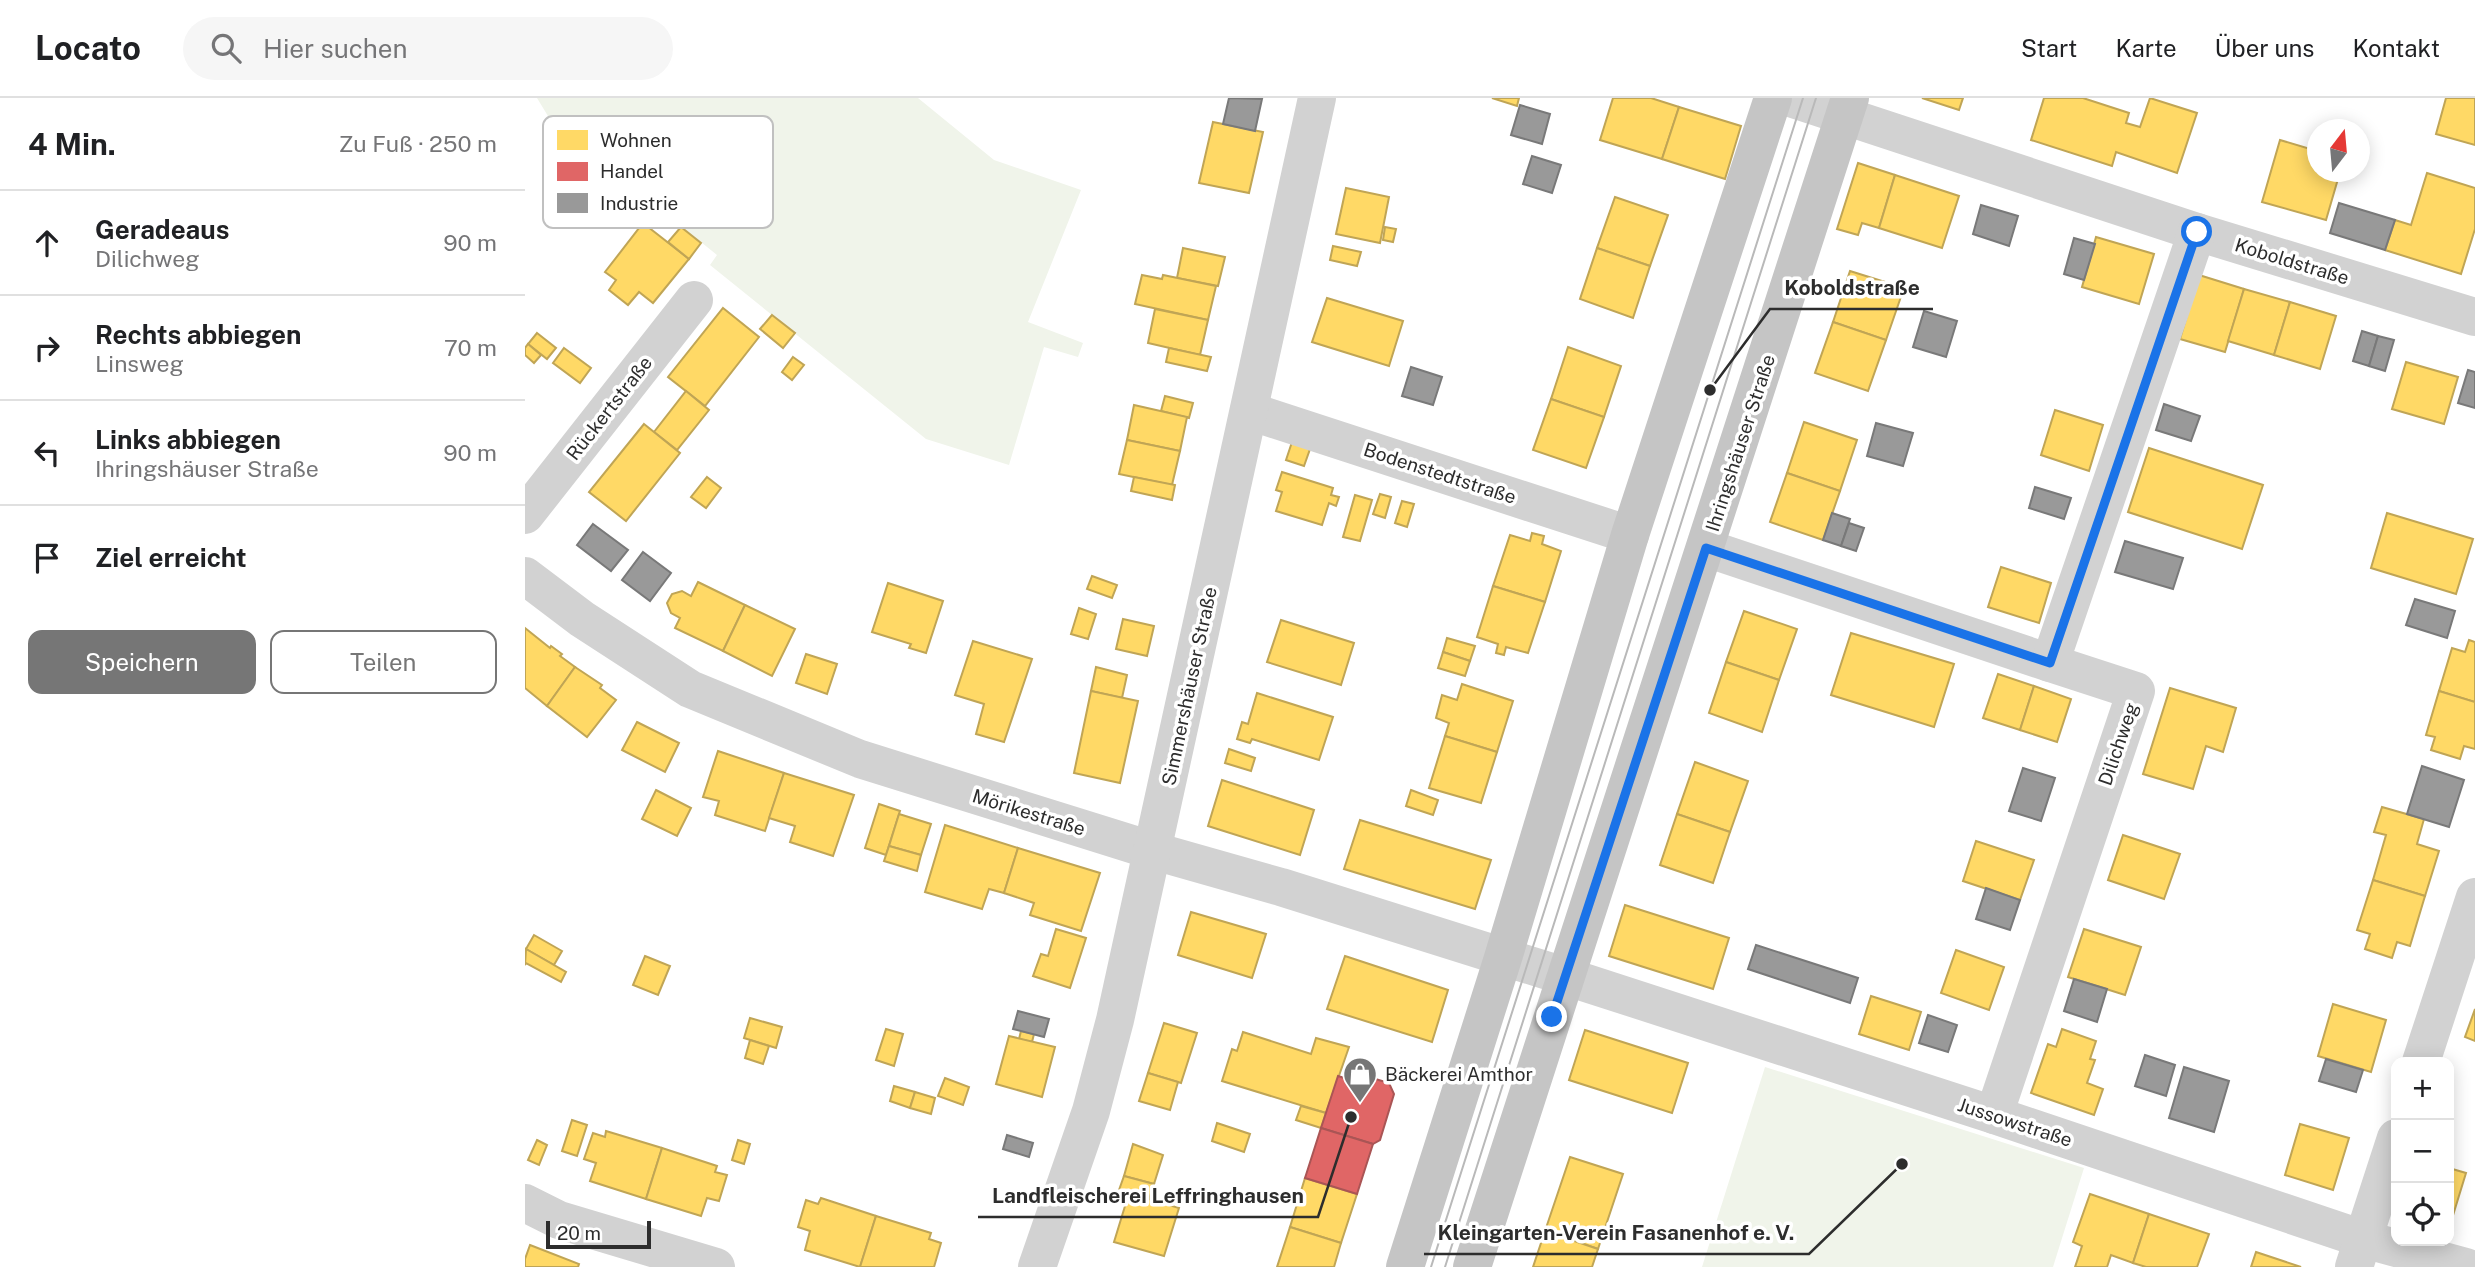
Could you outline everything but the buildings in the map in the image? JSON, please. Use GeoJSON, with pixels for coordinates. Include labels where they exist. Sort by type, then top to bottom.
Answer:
{"type":"FeatureCollection","features":[{"type":"Feature","properties":{"kind":"main road"},"geometry":{"type":"LineString","coordinates":[[1405,1267],[1503,958],[1630,535],[1773,98]]}},
{"type":"Feature","properties":{"kind":"main road","name":"Ihringshäuser Straße"},"geometry":{"type":"LineString","coordinates":[[1472,1267],[1848,106]]}},
{"type":"Feature","properties":{"kind":"street","name":"Simmershäuser Straße"},"geometry":{"type":"LineString","coordinates":[[1037,1267],[1091,1111],[1115,1020],[1317,98]]}},
{"type":"Feature","properties":{"kind":"street","name":"Koboldstraße"},"geometry":{"type":"LineString","coordinates":[[1790,98],[1848,106],[2197,232],[2475,317]]}},
{"type":"Feature","properties":{"kind":"street"},"geometry":{"type":"LineString","coordinates":[[1706,548],[2050,663],[2197,232]]}},
{"type":"Feature","properties":{"kind":"street","name":"Rückertstraße"},"geometry":{"type":"LineString","coordinates":[[525,515],[694,300]]}},
{"type":"Feature","properties":{"kind":"street","name":"Bodenstedtstraße"},"geometry":{"type":"LineString","coordinates":[[1249,411],[1630,535]]}},
{"type":"Feature","properties":{"kind":"street","name":"Mörikestraße"},"geometry":{"type":"LineString","coordinates":[[525,576],[582,618],[689,689],[860,759],[1154,851],[1281,887],[1564,977]]}},
{"type":"Feature","properties":{"kind":"street","name":"Dilichweg"},"geometry":{"type":"LineString","coordinates":[[1994,1115],[2136,691],[2050,663]]}},
{"type":"Feature","properties":{"kind":"street"},"geometry":{"type":"LineString","coordinates":[[2423,1057],[2475,897]]}},
{"type":"Feature","properties":{"kind":"street","name":"Jussowstraße"},"geometry":{"type":"LineString","coordinates":[[1564,977],[1994,1115],[2359,1253],[2466,1267]]}},
{"type":"Feature","properties":{"kind":"street"},"geometry":{"type":"LineString","coordinates":[[2359,1253],[2391,1154]]}},
{"type":"Feature","properties":{"kind":"street"},"geometry":{"type":"LineString","coordinates":[[525,1203],[559,1220],[716,1267]]}},
{"type":"Feature","properties":{"kind":"shaded area"},"geometry":{"type":"Polygon","coordinates":[[[537,98],[918,98],[994,160],[1081,190],[1028,322],[1083,343],[1078,357],[1044,347],[1009,465],[926,439],[710,265],[717,255],[684,228],[773,228],[773,116],[548,116],[537,98]]]}},
{"type":"Feature","properties":{"kind":"shaded area"},"geometry":{"type":"Polygon","coordinates":[[[1765,1067],[2084,1168],[2053,1267],[1702,1267],[1765,1067]]]}},
{"type":"Feature","properties":{"kind":"tram line"},"geometry":{"type":"LineString","coordinates":[[1431,1267],[1803,98]]}},
{"type":"Feature","properties":{"kind":"tram line"},"geometry":{"type":"LineString","coordinates":[[1445,1267],[1816,98]]}},
{"type":"Feature","properties":{"kind":"place","name":"Koboldstraße"},"geometry":{"type":"Point","coordinates":[1710,390]}},
{"type":"Feature","properties":{"kind":"place","name":"Bäckerei Amthor"},"geometry":{"type":"Point","coordinates":[1360,1104]}},
{"type":"Feature","properties":{"kind":"place","name":"Landfleischerei Leffringhausen"},"geometry":{"type":"Point","coordinates":[1351,1117]}},
{"type":"Feature","properties":{"kind":"place","name":"Kleingarten-Verein Fasanenhof e. V."},"geometry":{"type":"Point","coordinates":[1902,1164]}},
{"type":"Feature","properties":{"kind":"route"},"geometry":{"type":"LineString","coordinates":[[1552,1017],[1706,548],[2050,663],[2197,232]]}}]}
